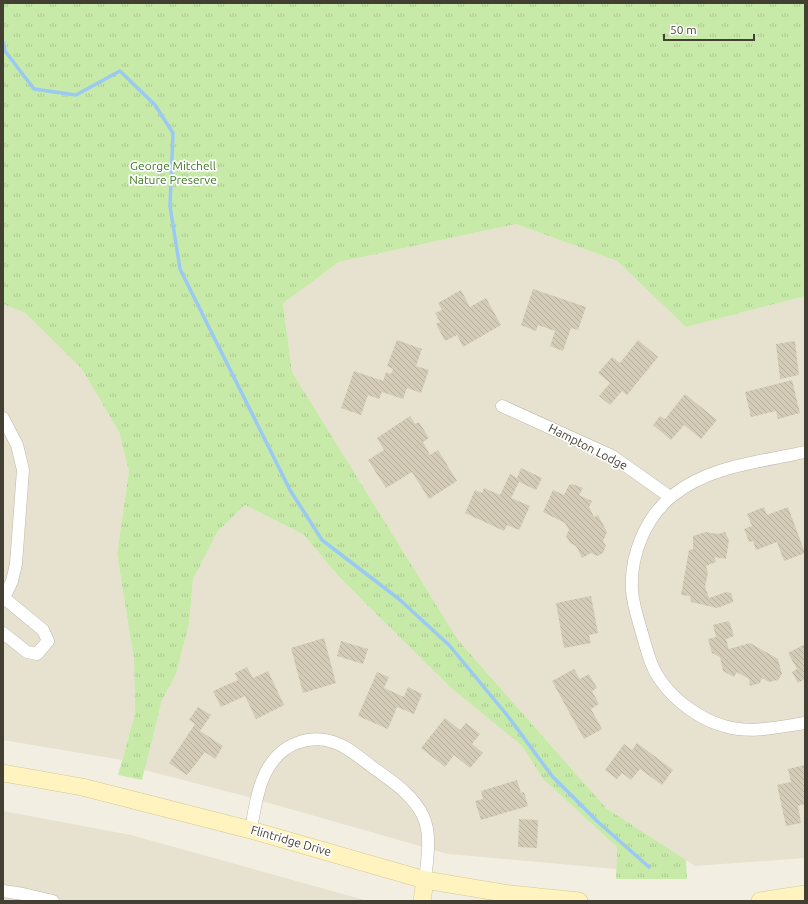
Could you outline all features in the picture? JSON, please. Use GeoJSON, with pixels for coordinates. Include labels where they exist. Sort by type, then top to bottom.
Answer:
{"type":"FeatureCollection","features":[{"type":"Feature","properties":{"kind":"street","name":"Hampton Lodge"},"geometry":{"type":"LineString","coordinates":[[502,406],[612,456],[670,497]]}},
{"type":"Feature","properties":{"kind":"street"},"geometry":{"type":"LineString","coordinates":[[3,418],[17,445],[23,470],[16,564],[12,581],[4,599],[43,630],[48,641],[37,654],[27,652],[3,633]]}},
{"type":"Feature","properties":{"kind":"street"},"geometry":{"type":"LineString","coordinates":[[805,452],[736,467],[705,476],[686,485],[670,497],[642,534],[636,551],[632,577],[632,590],[637,615],[651,665],[661,681],[689,709],[706,719],[725,727],[745,730],[766,729],[805,723]]}},
{"type":"Feature","properties":{"kind":"street"},"geometry":{"type":"LineString","coordinates":[[251,830],[255,804],[262,780],[271,762],[282,751],[293,744],[306,740],[334,742],[354,754],[403,789],[414,801],[424,818],[428,834],[422,901]]}},
{"type":"Feature","properties":{"kind":"street","name":"Flintridge Drive"},"geometry":{"type":"LineString","coordinates":[[3,774],[82,787],[251,830],[425,880],[510,894],[579,901]]}},
{"type":"Feature","properties":{"kind":"street"},"geometry":{"type":"LineString","coordinates":[[3,891],[53,901]]}},
{"type":"Feature","properties":{"kind":"street"},"geometry":{"type":"LineString","coordinates":[[760,901],[805,894]]}},
{"type":"Feature","properties":{"kind":"shaded area"},"geometry":{"type":"Polygon","coordinates":[[[516,224],[617,261],[686,327],[805,296],[805,858],[695,866],[606,808],[458,640],[292,372],[283,302],[339,262],[516,224]]]}},
{"type":"Feature","properties":{"kind":"shaded area"},"geometry":{"type":"Polygon","coordinates":[[[3,304],[25,313],[82,369],[119,432],[129,471],[117,554],[134,660],[135,714],[122,760],[3,740],[3,304]]]}},
{"type":"Feature","properties":{"kind":"shaded area"},"geometry":{"type":"Polygon","coordinates":[[[245,505],[304,535],[340,578],[450,687],[522,746],[543,779],[617,847],[616,869],[448,854],[241,795],[144,770],[162,700],[176,674],[189,624],[193,579],[218,531],[245,505]]]}},
{"type":"Feature","properties":{"kind":"shaded area"},"geometry":{"type":"Polygon","coordinates":[[[3,811],[131,835],[368,901],[3,901],[3,811]]]}},
{"type":"Feature","properties":{"kind":"green space","name":"George Mitchell Nature Preserve"},"geometry":{"type":"Polygon","coordinates":[[[3,3],[805,3],[805,296],[686,327],[617,261],[516,224],[339,262],[283,303],[292,372],[458,640],[606,808],[686,860],[687,879],[616,879],[617,847],[543,779],[522,746],[450,687],[340,578],[304,535],[245,505],[218,531],[193,579],[189,624],[176,674],[162,700],[142,780],[118,775],[135,714],[134,660],[117,554],[129,471],[119,432],[82,369],[25,313],[3,304],[3,3]]]}},
{"type":"Feature","properties":{"kind":"building"},"geometry":{"type":"Polygon","coordinates":[[[533,289],[586,307],[578,330],[571,328],[563,351],[550,346],[555,331],[538,325],[536,331],[521,325],[533,289]]]}},
{"type":"Feature","properties":{"kind":"building"},"geometry":{"type":"Polygon","coordinates":[[[461,290],[470,307],[486,298],[501,325],[463,347],[457,335],[445,341],[436,324],[440,322],[435,313],[442,310],[438,303],[461,290]]]}},
{"type":"Feature","properties":{"kind":"building"},"geometry":{"type":"Polygon","coordinates":[[[397,340],[422,349],[416,366],[429,370],[421,393],[407,388],[403,399],[382,392],[379,399],[368,395],[361,415],[341,408],[354,371],[383,381],[386,372],[391,374],[393,369],[387,366],[397,340]]]}},
{"type":"Feature","properties":{"kind":"building"},"geometry":{"type":"Polygon","coordinates":[[[638,340],[658,357],[627,395],[622,391],[610,405],[599,396],[610,383],[598,373],[612,357],[620,363],[638,340]]]}},
{"type":"Feature","properties":{"kind":"building"},"geometry":{"type":"Polygon","coordinates":[[[795,341],[799,375],[780,379],[776,344],[795,341]]]}},
{"type":"Feature","properties":{"kind":"building"},"geometry":{"type":"Polygon","coordinates":[[[792,380],[800,413],[778,419],[776,411],[751,417],[745,392],[792,380]]]}},
{"type":"Feature","properties":{"kind":"building"},"geometry":{"type":"Polygon","coordinates":[[[685,394],[717,420],[701,439],[684,425],[671,440],[653,425],[660,416],[665,419],[685,394]]]}},
{"type":"Feature","properties":{"kind":"building"},"geometry":{"type":"Polygon","coordinates":[[[410,416],[415,424],[419,422],[429,438],[423,442],[430,455],[438,450],[457,481],[429,499],[412,472],[386,488],[368,460],[384,450],[377,438],[410,416]]]}},
{"type":"Feature","properties":{"kind":"building"},"geometry":{"type":"Polygon","coordinates":[[[521,468],[542,478],[536,490],[519,482],[511,498],[530,506],[519,530],[507,525],[504,531],[465,513],[475,490],[482,493],[484,488],[500,495],[510,474],[517,478],[521,468]]]}},
{"type":"Feature","properties":{"kind":"building"},"geometry":{"type":"Polygon","coordinates":[[[572,484],[583,488],[579,495],[592,501],[589,507],[594,517],[598,515],[607,532],[603,541],[606,546],[603,553],[597,556],[591,553],[582,558],[576,546],[570,543],[566,536],[569,530],[565,523],[543,512],[553,490],[564,495],[569,485],[572,484]]]}},
{"type":"Feature","properties":{"kind":"building"},"geometry":{"type":"Polygon","coordinates":[[[764,507],[767,515],[788,507],[805,553],[784,561],[777,542],[756,550],[753,541],[749,542],[744,529],[752,526],[747,514],[764,507]]]}},
{"type":"Feature","properties":{"kind":"building"},"geometry":{"type":"Polygon","coordinates":[[[706,532],[718,534],[725,532],[729,540],[726,559],[714,557],[716,562],[706,566],[708,573],[705,587],[709,598],[726,592],[731,593],[733,600],[733,602],[717,608],[691,602],[690,596],[681,595],[689,550],[693,549],[693,536],[706,532]]]}},
{"type":"Feature","properties":{"kind":"building"},"geometry":{"type":"Polygon","coordinates":[[[591,596],[598,633],[589,635],[591,643],[564,648],[556,603],[591,596]]]}},
{"type":"Feature","properties":{"kind":"building"},"geometry":{"type":"Polygon","coordinates":[[[728,621],[734,636],[726,639],[729,649],[750,643],[778,659],[782,674],[778,680],[769,682],[762,678],[760,683],[750,686],[749,679],[737,672],[734,677],[723,671],[720,657],[712,653],[708,639],[716,637],[713,625],[728,621]]]}},
{"type":"Feature","properties":{"kind":"building"},"geometry":{"type":"Polygon","coordinates":[[[324,638],[336,683],[303,693],[291,648],[324,638]]]}},
{"type":"Feature","properties":{"kind":"building"},"geometry":{"type":"Polygon","coordinates":[[[341,641],[368,649],[363,664],[337,656],[341,641]]]}},
{"type":"Feature","properties":{"kind":"building"},"geometry":{"type":"Polygon","coordinates":[[[805,644],[805,679],[798,683],[792,672],[797,669],[788,653],[805,644]]]}},
{"type":"Feature","properties":{"kind":"building"},"geometry":{"type":"Polygon","coordinates":[[[247,667],[253,678],[268,671],[284,705],[256,719],[245,696],[221,707],[213,691],[238,680],[235,673],[247,667]]]}},
{"type":"Feature","properties":{"kind":"building"},"geometry":{"type":"Polygon","coordinates":[[[574,669],[580,679],[589,674],[597,688],[592,691],[599,704],[591,709],[602,729],[584,739],[552,681],[574,669]]]}},
{"type":"Feature","properties":{"kind":"building"},"geometry":{"type":"Polygon","coordinates":[[[377,672],[389,677],[384,688],[404,697],[408,687],[422,694],[414,714],[397,707],[388,729],[358,716],[377,672]]]}},
{"type":"Feature","properties":{"kind":"building"},"geometry":{"type":"Polygon","coordinates":[[[198,707],[211,715],[200,731],[223,746],[215,759],[205,752],[187,775],[169,763],[195,724],[189,720],[198,707]]]}},
{"type":"Feature","properties":{"kind":"building"},"geometry":{"type":"Polygon","coordinates":[[[445,718],[460,730],[466,723],[480,734],[472,744],[483,753],[470,768],[454,755],[445,767],[421,748],[445,718]]]}},
{"type":"Feature","properties":{"kind":"building"},"geometry":{"type":"Polygon","coordinates":[[[637,743],[673,770],[662,785],[640,769],[631,780],[622,773],[617,779],[605,770],[624,744],[632,750],[637,743]]]}},
{"type":"Feature","properties":{"kind":"building"},"geometry":{"type":"Polygon","coordinates":[[[805,765],[805,804],[798,806],[801,823],[786,826],[777,785],[791,782],[788,769],[805,765]]]}},
{"type":"Feature","properties":{"kind":"building"},"geometry":{"type":"Polygon","coordinates":[[[517,780],[521,793],[524,792],[528,806],[481,820],[475,801],[483,799],[481,791],[517,780]]]}},
{"type":"Feature","properties":{"kind":"building"},"geometry":{"type":"Polygon","coordinates":[[[519,819],[538,820],[537,848],[518,847],[519,819]]]}},
{"type":"Feature","properties":{"kind":"waterway"},"geometry":{"type":"LineString","coordinates":[[3,42],[5,51],[34,89],[76,95],[120,71],[155,105],[173,133],[170,206],[180,269],[290,490],[322,540],[399,599],[449,645],[507,715],[552,776],[598,822],[649,867]]}}]}
